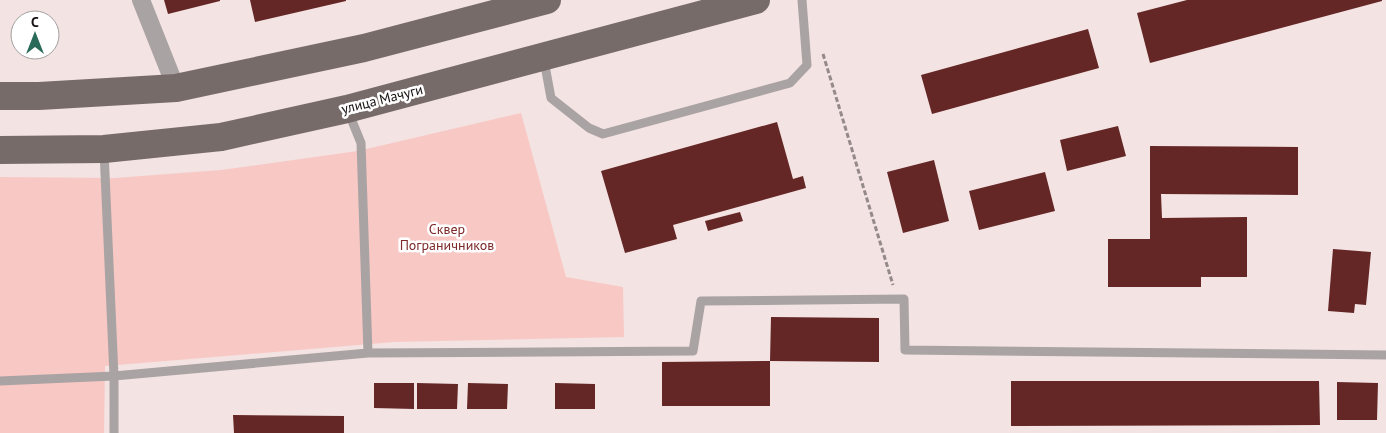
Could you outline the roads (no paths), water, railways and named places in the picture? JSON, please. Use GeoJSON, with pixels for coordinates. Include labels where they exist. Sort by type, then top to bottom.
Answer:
{"type":"FeatureCollection","features":[{"type":"Feature","properties":{"kind":"main road"},"geometry":{"type":"LineString","coordinates":[[0,96],[39,96],[176,88],[364,48],[547,0]]}},
{"type":"Feature","properties":{"kind":"main road","name":"улица Мачуги"},"geometry":{"type":"LineString","coordinates":[[0,150],[104,149],[221,138],[347,109],[756,0]]}},
{"type":"Feature","properties":{"kind":"street"},"geometry":{"type":"LineString","coordinates":[[140,0],[176,88]]}},
{"type":"Feature","properties":{"kind":"lane"},"geometry":{"type":"LineString","coordinates":[[544,57],[551,98],[589,128],[603,134],[790,83],[807,65],[802,0]]}},
{"type":"Feature","properties":{"kind":"lane"},"geometry":{"type":"LineString","coordinates":[[347,109],[361,143],[368,353]]}},
{"type":"Feature","properties":{"kind":"lane"},"geometry":{"type":"LineString","coordinates":[[104,149],[114,376],[114,433]]}},
{"type":"Feature","properties":{"kind":"lane"},"geometry":{"type":"LineString","coordinates":[[0,381],[114,376],[368,353],[693,351],[701,301],[904,300],[905,350],[1386,354]]}},
{"type":"Feature","properties":{"kind":"park label","name":"Сквер Пограничников"},"geometry":{"type":"Point","coordinates":[447,237]}}]}
